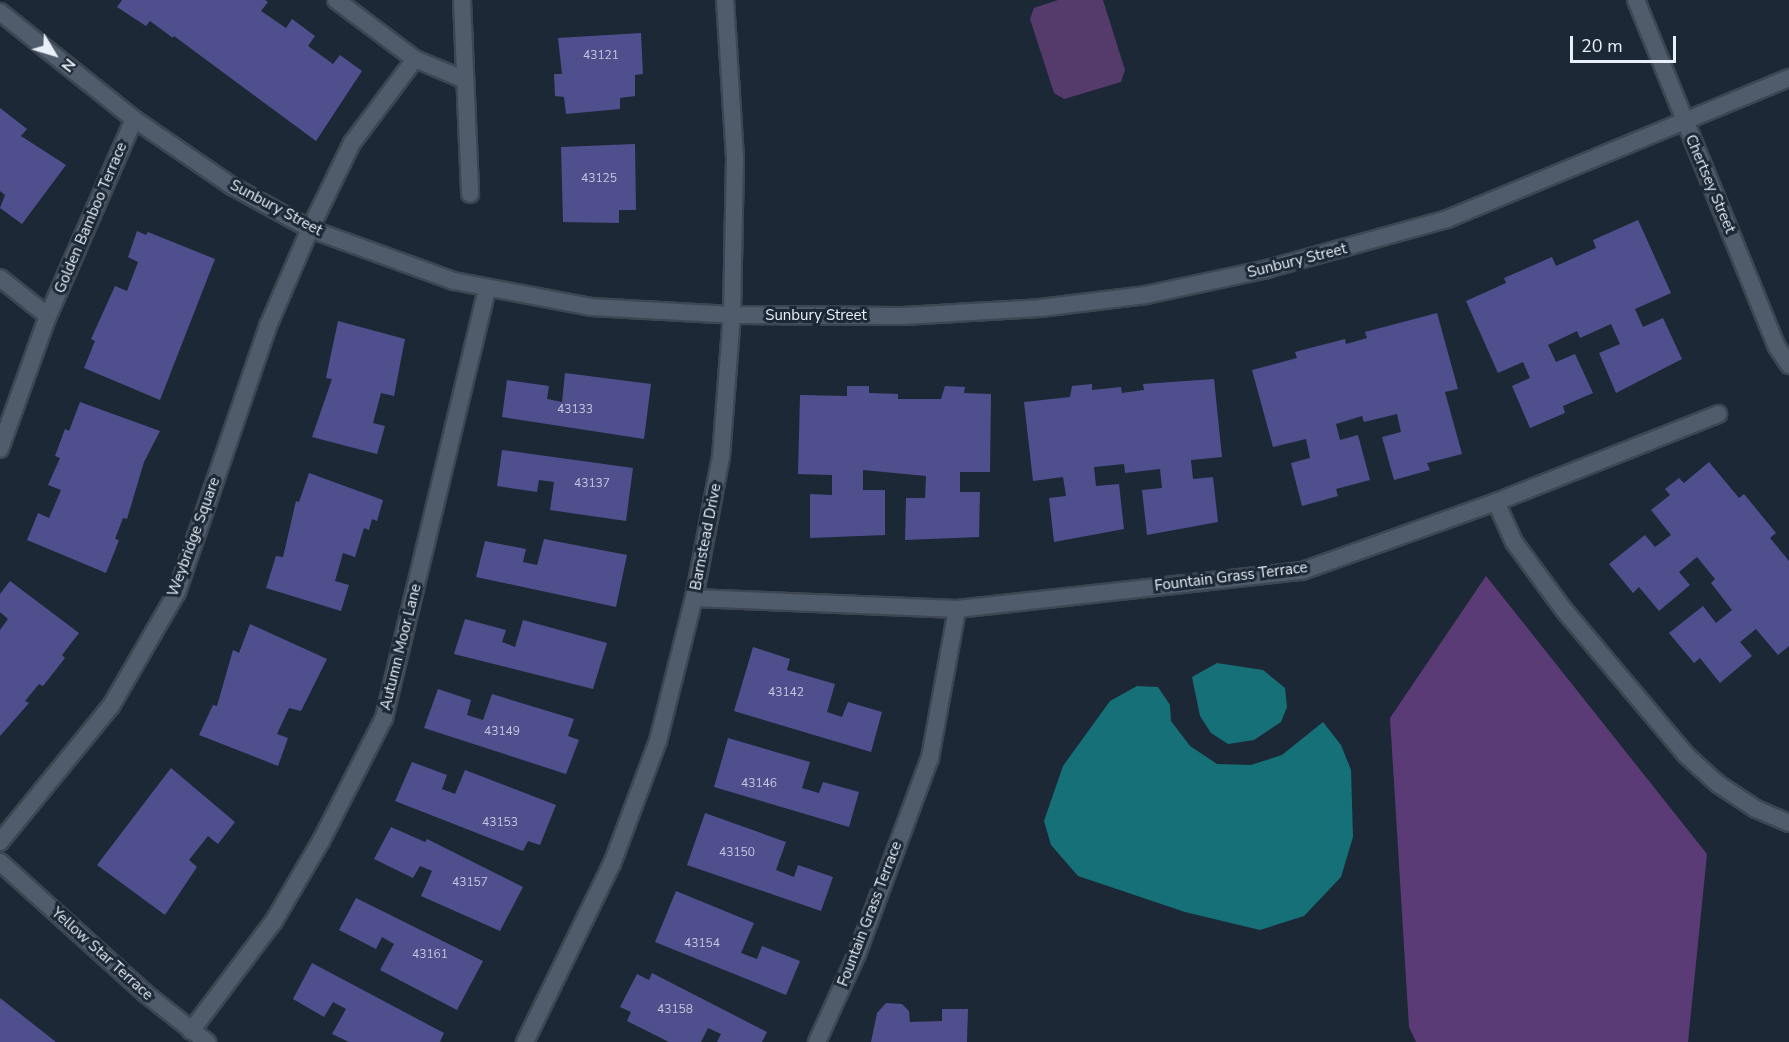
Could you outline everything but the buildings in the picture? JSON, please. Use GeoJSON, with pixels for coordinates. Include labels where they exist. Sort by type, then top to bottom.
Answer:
{"type":"FeatureCollection","features":[{"type":"Feature","properties":{"kind":"street"},"geometry":{"type":"LineString","coordinates":[[336,0],[415,59],[465,80]]}},
{"type":"Feature","properties":{"kind":"street"},"geometry":{"type":"LineString","coordinates":[[462,0],[470,194]]}},
{"type":"Feature","properties":{"kind":"street","name":"Barnstead Drive"},"geometry":{"type":"LineString","coordinates":[[525,1042],[612,864],[658,741],[694,598],[721,457],[732,315],[735,158],[725,0]]}},
{"type":"Feature","properties":{"kind":"street","name":"Chertsey Street"},"geometry":{"type":"LineString","coordinates":[[1636,0],[1777,347],[1789,365]]}},
{"type":"Feature","properties":{"kind":"street","name":"Sunbury Street"},"geometry":{"type":"LineString","coordinates":[[0,12],[134,119],[232,186],[310,229],[454,281],[487,288],[591,307],[732,315],[903,316],[1040,308],[1146,295],[1354,247],[1447,219],[1683,119],[1789,78]]}},
{"type":"Feature","properties":{"kind":"street","name":"Weybridge Square"},"geometry":{"type":"LineString","coordinates":[[0,842],[111,706],[177,592],[268,326],[310,229],[351,143],[415,59]]}},
{"type":"Feature","properties":{"kind":"street","name":"Golden Bamboo Terrace"},"geometry":{"type":"LineString","coordinates":[[0,449],[48,316],[134,119]]}},
{"type":"Feature","properties":{"kind":"street"},"geometry":{"type":"LineString","coordinates":[[0,278],[48,316]]}},
{"type":"Feature","properties":{"kind":"street","name":"Autumn Moor Lane"},"geometry":{"type":"LineString","coordinates":[[191,1031],[274,921],[321,841],[384,718],[487,288]]}},
{"type":"Feature","properties":{"kind":"street","name":"Fountain Grass Terrace"},"geometry":{"type":"LineString","coordinates":[[694,598],[957,609],[1302,571],[1496,502],[1718,414]]}},
{"type":"Feature","properties":{"kind":"street"},"geometry":{"type":"LineString","coordinates":[[1496,502],[1514,542],[1564,610],[1686,755],[1718,784],[1756,809],[1789,823]]}},
{"type":"Feature","properties":{"kind":"street","name":"Fountain Grass Terrace"},"geometry":{"type":"LineString","coordinates":[[818,1042],[857,954],[930,758],[957,609]]}},
{"type":"Feature","properties":{"kind":"street","name":"Yellow Star Terrace"},"geometry":{"type":"LineString","coordinates":[[0,862],[191,1031],[207,1042]]}},
{"type":"Feature","properties":{"kind":"shaded area"},"geometry":{"type":"Polygon","coordinates":[[[1058,0],[1103,0],[1125,70],[1121,82],[1064,99],[1054,93],[1030,19],[1034,8],[1058,0]]]}},
{"type":"Feature","properties":{"kind":"shaded area"},"geometry":{"type":"Polygon","coordinates":[[[1486,576],[1707,854],[1688,1042],[1416,1042],[1409,1027],[1390,718],[1486,576]]]}},
{"type":"Feature","properties":{"kind":"shaded area"},"geometry":{"type":"Polygon","coordinates":[[[1217,663],[1263,670],[1285,688],[1287,707],[1281,722],[1254,740],[1228,744],[1211,733],[1200,716],[1192,677],[1217,663]]]}},
{"type":"Feature","properties":{"kind":"shaded area"},"geometry":{"type":"Polygon","coordinates":[[[1137,686],[1158,687],[1170,705],[1171,721],[1190,746],[1217,764],[1251,765],[1282,755],[1323,722],[1341,745],[1351,770],[1353,837],[1341,877],[1304,916],[1260,930],[1185,912],[1078,876],[1051,845],[1044,821],[1063,766],[1110,701],[1137,686]]]}}]}
